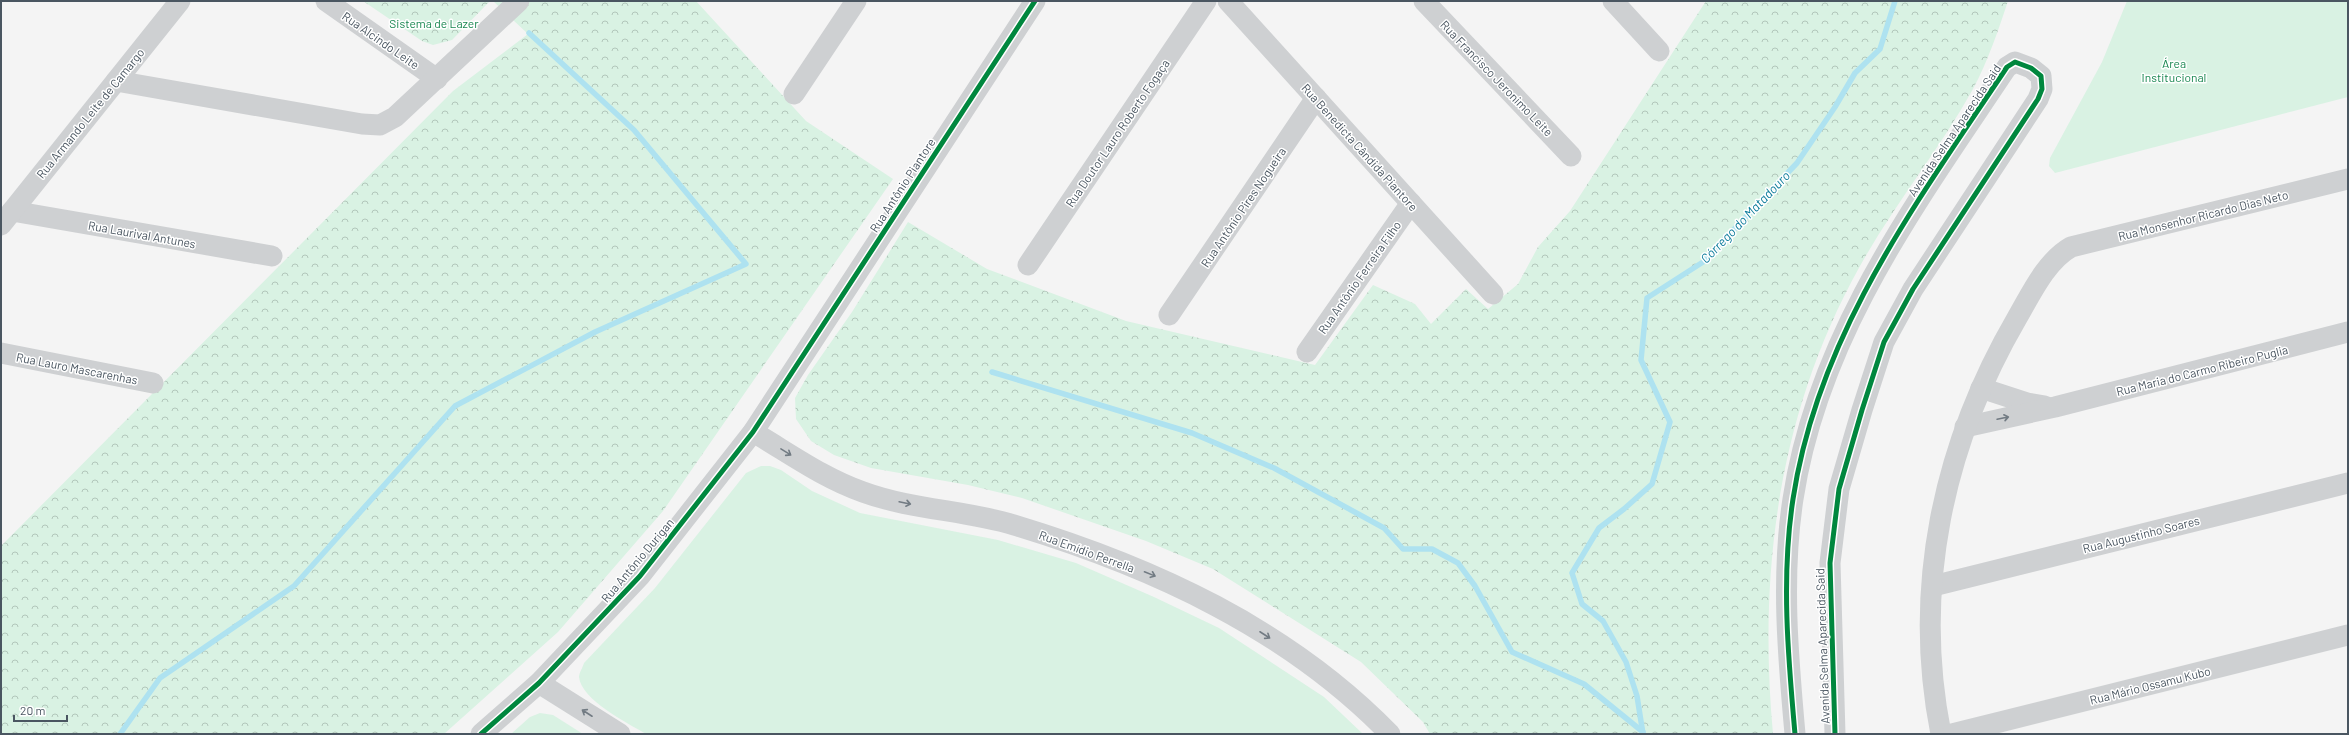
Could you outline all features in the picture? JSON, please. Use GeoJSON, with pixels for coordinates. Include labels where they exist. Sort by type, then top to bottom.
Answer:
{"type":"FeatureCollection","features":[{"type":"Feature","properties":{"kind":"street","name":"Rua Armando Leite de Camargo"},"geometry":{"type":"LineString","coordinates":[[6,218],[180,1]]}},
{"type":"Feature","properties":{"kind":"street","name":"Rua Alcindo Leite"},"geometry":{"type":"LineString","coordinates":[[326,1],[437,79]]}},
{"type":"Feature","properties":{"kind":"street"},"geometry":{"type":"LineString","coordinates":[[116,81],[362,124],[380,125],[395,117],[519,1]]}},
{"type":"Feature","properties":{"kind":"street"},"geometry":{"type":"LineString","coordinates":[[794,94],[856,1]]}},
{"type":"Feature","properties":{"kind":"street","name":"Rua Antônio Piantore"},"geometry":{"type":"LineString","coordinates":[[786,381],[1035,1]]}},
{"type":"Feature","properties":{"kind":"street","name":"Rua Doutor Lauro Roberto Fogaça"},"geometry":{"type":"LineString","coordinates":[[1028,265],[1206,1]]}},
{"type":"Feature","properties":{"kind":"street","name":"Rua Benedicta Cândida Piantore"},"geometry":{"type":"LineString","coordinates":[[1228,1],[1493,294]]}},
{"type":"Feature","properties":{"kind":"street","name":"Rua Francisco Jeronimo Leite"},"geometry":{"type":"LineString","coordinates":[[1424,1],[1571,156]]}},
{"type":"Feature","properties":{"kind":"street"},"geometry":{"type":"LineString","coordinates":[[1613,1],[1659,51]]}},
{"type":"Feature","properties":{"kind":"street","name":"Avenida Selma Aparecida Said"},"geometry":{"type":"LineString","coordinates":[[1795,734],[1786,645],[1788,563],[1793,499],[1806,442],[1827,372],[1850,318],[1890,245],[2007,67],[2014,62],[2021,63],[2041,76],[2042,89],[2038,99],[1913,289],[1884,342],[1862,410],[1839,490],[1830,563],[1835,734]]}},
{"type":"Feature","properties":{"kind":"street","name":"Rua Antônio Pires Nogueira"},"geometry":{"type":"LineString","coordinates":[[1169,315],[1316,98]]}},
{"type":"Feature","properties":{"kind":"street","name":"Rua Monsenhor Ricardo Dias Neto"},"geometry":{"type":"LineString","coordinates":[[1981,388],[1989,370],[2029,297],[2060,253],[2071,247],[2348,180]]}},
{"type":"Feature","properties":{"kind":"street","name":"Rua Antônio Ferreira Filho"},"geometry":{"type":"LineString","coordinates":[[1307,352],[1411,203]]}},
{"type":"Feature","properties":{"kind":"street","name":"Rua Laurival Antunes"},"geometry":{"type":"LineString","coordinates":[[6,218],[272,256]]}},
{"type":"Feature","properties":{"kind":"street","name":"Rua Maria do Carmo Ribeiro Puglia"},"geometry":{"type":"LineString","coordinates":[[1965,427],[2055,407],[2348,332]]}},
{"type":"Feature","properties":{"kind":"street","name":"Rua Lauro Mascarenhas"},"geometry":{"type":"LineString","coordinates":[[1,353],[153,383]]}},
{"type":"Feature","properties":{"kind":"street","name":"Rua Antônio Durigan"},"geometry":{"type":"LineString","coordinates":[[481,734],[539,683],[640,576],[753,432],[786,381]]}},
{"type":"Feature","properties":{"kind":"street"},"geometry":{"type":"LineString","coordinates":[[1941,734],[1933,696],[1929,632],[1940,513],[1965,427],[1981,388]]}},
{"type":"Feature","properties":{"kind":"street","name":"Rua Maria do Carmo Ribeiro Puglia"},"geometry":{"type":"LineString","coordinates":[[1981,388],[2027,403],[2055,407]]}},
{"type":"Feature","properties":{"kind":"street","name":"Rua Emídio Perrella"},"geometry":{"type":"LineString","coordinates":[[753,432],[820,473],[864,492],[1013,525],[1090,550],[1159,577],[1215,605],[1262,633],[1323,673],[1367,711],[1390,734]]}},
{"type":"Feature","properties":{"kind":"street","name":"Rua Augustinho Soares"},"geometry":{"type":"LineString","coordinates":[[1933,586],[2348,483]]}},
{"type":"Feature","properties":{"kind":"street","name":"Rua Mário Ossamu Kubo"},"geometry":{"type":"LineString","coordinates":[[1952,734],[2348,635]]}},
{"type":"Feature","properties":{"kind":"street"},"geometry":{"type":"LineString","coordinates":[[539,683],[620,734]]}},
{"type":"Feature","properties":{"kind":"green space","name":"Sistema de Lazer"},"geometry":{"type":"Polygon","coordinates":[[[363,1],[490,1],[452,40],[433,45],[422,41],[363,1]]]}},
{"type":"Feature","properties":{"kind":"green space"},"geometry":{"type":"Polygon","coordinates":[[[493,1],[696,1],[806,121],[893,179],[663,511],[558,632],[444,734],[1,734],[1,546],[453,91],[528,34],[493,1]]]}},
{"type":"Feature","properties":{"kind":"green space"},"geometry":{"type":"Polygon","coordinates":[[[1706,1],[2008,1],[1988,57],[1973,89],[1946,134],[1873,243],[1832,321],[1810,377],[1793,435],[1780,493],[1773,552],[1769,612],[1769,673],[1773,734],[1430,734],[1423,722],[1361,662],[1213,569],[1146,541],[1022,498],[968,485],[871,468],[834,455],[811,441],[796,419],[795,398],[808,375],[852,312],[908,222],[987,269],[1126,321],[1315,365],[1373,285],[1415,304],[1431,324],[1466,289],[1488,309],[1518,284],[1538,247],[1570,211],[1706,1]]]}},
{"type":"Feature","properties":{"kind":"green space","name":"Área Institucional"},"geometry":{"type":"Polygon","coordinates":[[[2127,1],[2348,1],[2348,97],[2055,173],[2049,166],[2050,158],[2102,62],[2127,1]]]}},
{"type":"Feature","properties":{"kind":"green space"},"geometry":{"type":"Polygon","coordinates":[[[761,466],[770,466],[781,470],[812,491],[860,513],[998,540],[1076,563],[1154,597],[1219,628],[1324,697],[1363,734],[646,734],[606,710],[588,694],[582,686],[579,677],[584,663],[655,588],[746,473],[761,466]]]}},
{"type":"Feature","properties":{"kind":"green space"},"geometry":{"type":"Polygon","coordinates":[[[540,713],[553,715],[583,734],[511,734],[530,717],[540,713]]]}},
{"type":"Feature","properties":{"kind":"waterway","name":"Córrego do Matadouro"},"geometry":{"type":"LineString","coordinates":[[1643,734],[1637,696],[1626,662],[1603,621],[1582,604],[1572,573],[1599,528],[1624,509],[1652,484],[1670,422],[1641,360],[1647,298],[1703,262],[1797,163],[1835,107],[1855,73],[1880,49],[1895,1]]}},
{"type":"Feature","properties":{"kind":"waterway"},"geometry":{"type":"LineString","coordinates":[[120,734],[160,678],[294,586],[455,406],[595,332],[746,264],[634,130],[529,33]]}},
{"type":"Feature","properties":{"kind":"waterway"},"geometry":{"type":"LineString","coordinates":[[992,372],[1192,433],[1274,468],[1384,528],[1403,549],[1432,549],[1458,563],[1475,586],[1512,652],[1584,684],[1643,732]]}},
{"type":"Feature","properties":{"kind":"cycle path"},"geometry":{"type":"LineString","coordinates":[[481,734],[539,683],[640,576],[753,432],[1035,1]]}},
{"type":"Feature","properties":{"kind":"cycle path"},"geometry":{"type":"LineString","coordinates":[[1795,734],[1787,616],[1787,558],[1789,528],[1793,499],[1806,439],[1824,381],[1848,325],[1906,220],[2007,67],[2015,62],[2031,68],[2041,76],[2042,89],[2038,99],[1913,289],[1884,342],[1839,489],[1830,563],[1835,734]]}}]}
